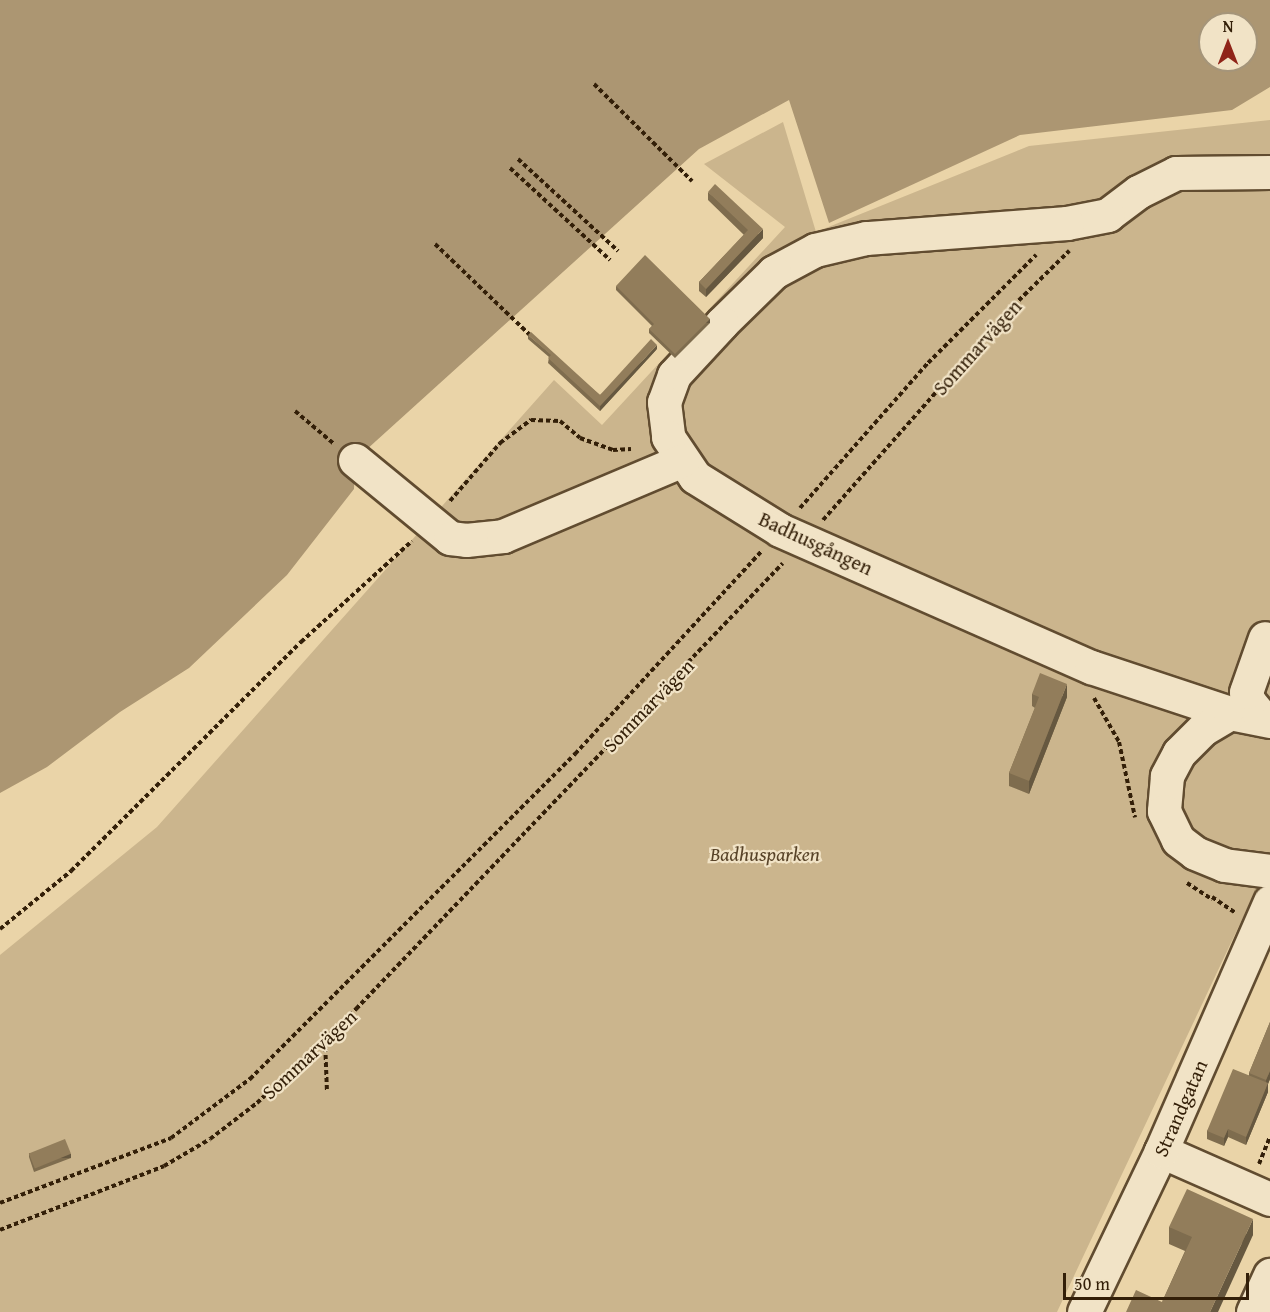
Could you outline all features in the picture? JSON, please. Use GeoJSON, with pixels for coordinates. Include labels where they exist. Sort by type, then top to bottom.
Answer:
{"type":"FeatureCollection","features":[{"type":"Feature","properties":{"kind":"street"},"geometry":{"type":"LineString","coordinates":[[355,460],[450,538],[466,540],[503,536],[676,448],[664,402],[674,375],[774,272],[815,250],[866,238],[1071,235],[1108,215],[1138,192],[1176,173],[1270,172]]}},
{"type":"Feature","properties":{"kind":"street","name":"Badhusgången"},"geometry":{"type":"LineString","coordinates":[[676,448],[695,477],[792,535],[1091,667],[1230,713],[1267,720]]}},
{"type":"Feature","properties":{"kind":"street"},"geometry":{"type":"LineString","coordinates":[[1265,638],[1246,692],[1249,702],[1267,720]]}},
{"type":"Feature","properties":{"kind":"street"},"geometry":{"type":"LineString","coordinates":[[1230,713],[1203,729],[1179,753],[1167,776],[1164,811],[1178,840],[1195,853],[1224,865],[1270,871]]}},
{"type":"Feature","properties":{"kind":"street","name":"Strandgatan"},"geometry":{"type":"LineString","coordinates":[[1084,1312],[1161,1151],[1264,914]]}},
{"type":"Feature","properties":{"kind":"street"},"geometry":{"type":"LineString","coordinates":[[1161,1151],[1270,1199]]}},
{"type":"Feature","properties":{"kind":"street"},"geometry":{"type":"LineString","coordinates":[[1253,1312],[1270,1275]]}},
{"type":"Feature","properties":{"kind":"path"},"geometry":{"type":"LineString","coordinates":[[594,84],[692,181]]}},
{"type":"Feature","properties":{"kind":"path"},"geometry":{"type":"LineString","coordinates":[[518,159],[618,251]]}},
{"type":"Feature","properties":{"kind":"path"},"geometry":{"type":"LineString","coordinates":[[510,168],[610,260]]}},
{"type":"Feature","properties":{"kind":"path","name":"Sommarvägen"},"geometry":{"type":"LineString","coordinates":[[0,1203],[171,1138],[250,1079],[574,754],[683,640],[792,535],[928,363],[1071,235]]}},
{"type":"Feature","properties":{"kind":"path","name":"Sommarvägen"},"geometry":{"type":"LineString","coordinates":[[0,1230],[164,1166],[210,1139],[257,1103],[325,1039],[792,535],[1008,311],[1071,235]]}},
{"type":"Feature","properties":{"kind":"path"},"geometry":{"type":"LineString","coordinates":[[435,244],[531,336]]}},
{"type":"Feature","properties":{"kind":"path"},"geometry":{"type":"LineString","coordinates":[[295,411],[355,460]]}},
{"type":"Feature","properties":{"kind":"path"},"geometry":{"type":"LineString","coordinates":[[0,929],[71,871],[301,642],[429,522],[500,443],[531,420],[560,421],[580,438],[613,450],[676,448]]}},
{"type":"Feature","properties":{"kind":"path"},"geometry":{"type":"LineString","coordinates":[[1092,695],[1119,742],[1131,809],[1138,824]]}},
{"type":"Feature","properties":{"kind":"path"},"geometry":{"type":"LineString","coordinates":[[1182,880],[1212,899],[1264,914]]}},
{"type":"Feature","properties":{"kind":"path"},"geometry":{"type":"LineString","coordinates":[[1212,899],[1215,888]]}},
{"type":"Feature","properties":{"kind":"path"},"geometry":{"type":"LineString","coordinates":[[325,1039],[327,1091]]}},
{"type":"Feature","properties":{"kind":"green space","name":"Badhusparken"},"geometry":{"type":"Polygon","coordinates":[[[1270,120],[1270,860],[1057,1312],[0,1312],[0,955],[157,827],[554,380],[602,425],[785,227],[704,164],[783,122],[816,232],[1029,146],[1270,120]]]}},
{"type":"Feature","properties":{"kind":"shaded area"},"geometry":{"type":"Polygon","coordinates":[[[0,0],[1270,0],[1270,87],[1232,110],[1020,135],[829,223],[789,100],[699,149],[355,460],[354,489],[287,575],[189,668],[120,712],[47,767],[0,793],[0,0]]]}},
{"type":"Feature","properties":{"kind":"building"},"geometry":{"type":"Polygon","coordinates":[[[715,184],[763,229],[706,289],[699,282],[748,230],[708,192],[715,184]]]}},
{"type":"Feature","properties":{"kind":"building"},"geometry":{"type":"Polygon","coordinates":[[[645,255],[710,319],[675,354],[649,329],[654,324],[616,286],[645,255]]]}},
{"type":"Feature","properties":{"kind":"building"},"geometry":{"type":"Polygon","coordinates":[[[531,332],[600,395],[651,339],[657,345],[600,406],[548,358],[551,355],[528,335],[531,332]]]}},
{"type":"Feature","properties":{"kind":"building"},"geometry":{"type":"Polygon","coordinates":[[[1040,673],[1067,684],[1029,781],[1009,773],[1039,697],[1032,694],[1040,673]]]}},
{"type":"Feature","properties":{"kind":"building"},"geometry":{"type":"Polygon","coordinates":[[[1270,1022],[1270,1071],[1266,1080],[1249,1073],[1270,1022]]]}},
{"type":"Feature","properties":{"kind":"building"},"geometry":{"type":"Polygon","coordinates":[[[1233,1069],[1268,1083],[1246,1137],[1228,1129],[1224,1138],[1207,1131],[1233,1069]]]}},
{"type":"Feature","properties":{"kind":"building"},"geometry":{"type":"Polygon","coordinates":[[[65,1139],[71,1154],[35,1168],[29,1154],[65,1139]]]}},
{"type":"Feature","properties":{"kind":"building"},"geometry":{"type":"Polygon","coordinates":[[[1187,1189],[1253,1219],[1210,1312],[1126,1312],[1136,1290],[1162,1302],[1192,1237],[1169,1227],[1187,1189]]]}}]}
